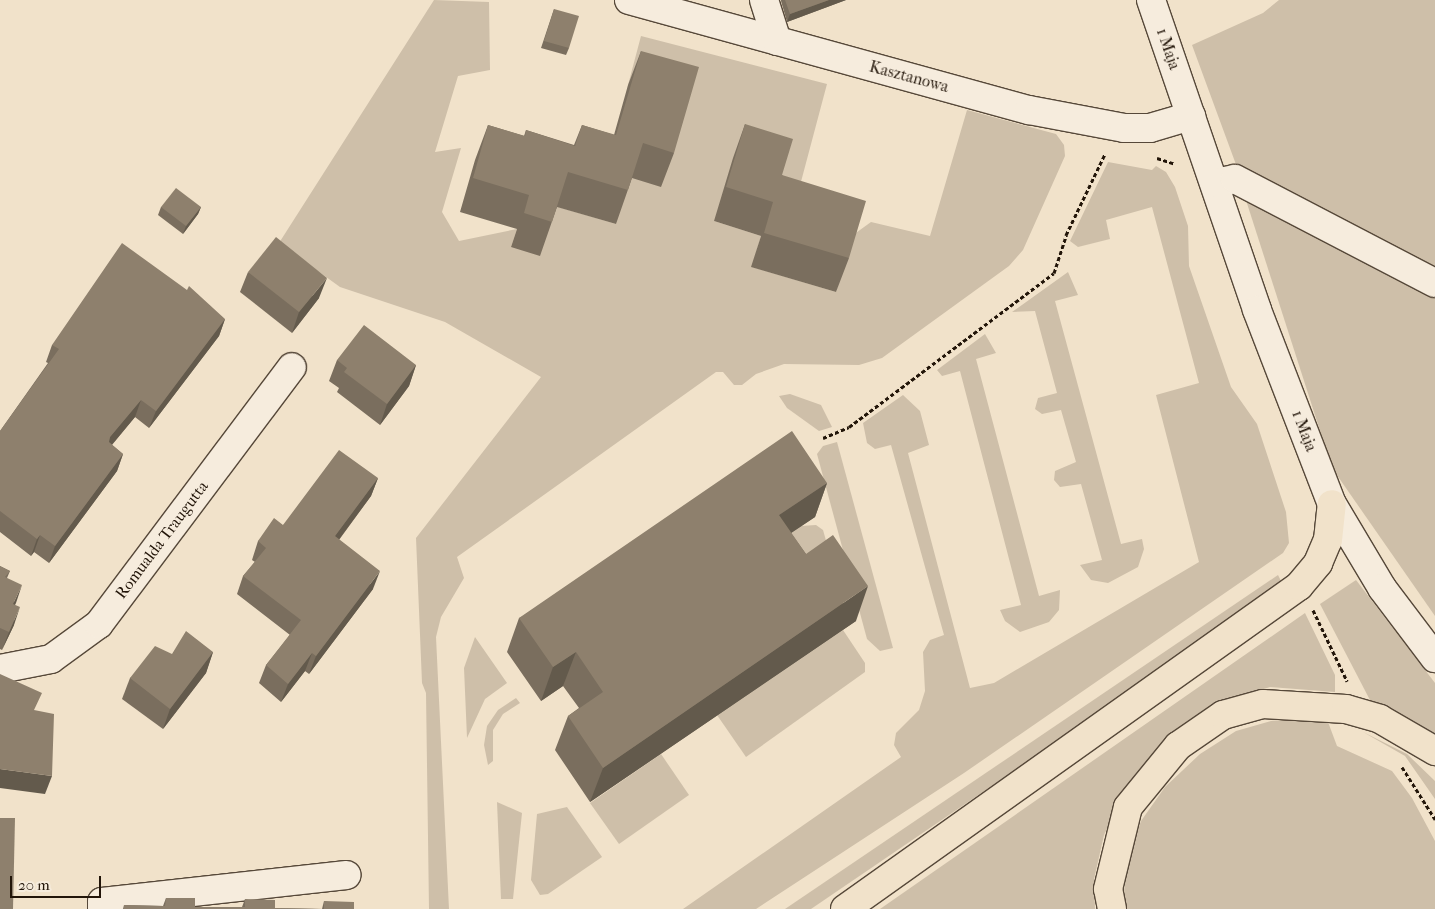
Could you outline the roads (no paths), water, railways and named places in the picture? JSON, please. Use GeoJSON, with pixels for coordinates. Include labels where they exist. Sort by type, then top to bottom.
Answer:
{"type":"FeatureCollection","features":[{"type":"Feature","properties":{"kind":"main road"},"geometry":{"type":"LineString","coordinates":[[845,909],[1299,586],[1318,563],[1328,540],[1332,504]]}},
{"type":"Feature","properties":{"kind":"main road"},"geometry":{"type":"LineString","coordinates":[[1112,909],[1108,889],[1128,807],[1178,746],[1224,715],[1263,704],[1346,709],[1380,719],[1435,751]]}},
{"type":"Feature","properties":{"kind":"street","name":"Kasztanowa"},"geometry":{"type":"LineString","coordinates":[[629,0],[1029,110],[1124,128],[1150,128],[1191,116]]}},
{"type":"Feature","properties":{"kind":"street"},"geometry":{"type":"LineString","coordinates":[[764,0],[777,41]]}},
{"type":"Feature","properties":{"kind":"street","name":"1 Maja"},"geometry":{"type":"LineString","coordinates":[[1151,0],[1216,183],[1257,310],[1332,504],[1382,588],[1435,658]]}},
{"type":"Feature","properties":{"kind":"street"},"geometry":{"type":"LineString","coordinates":[[1216,183],[1235,179],[1435,283]]}},
{"type":"Feature","properties":{"kind":"street","name":"Romualda Traugutta"},"geometry":{"type":"LineString","coordinates":[[0,670],[51,659],[99,624],[292,367]]}},
{"type":"Feature","properties":{"kind":"street"},"geometry":{"type":"LineString","coordinates":[[102,909],[102,902],[347,875]]}}]}
